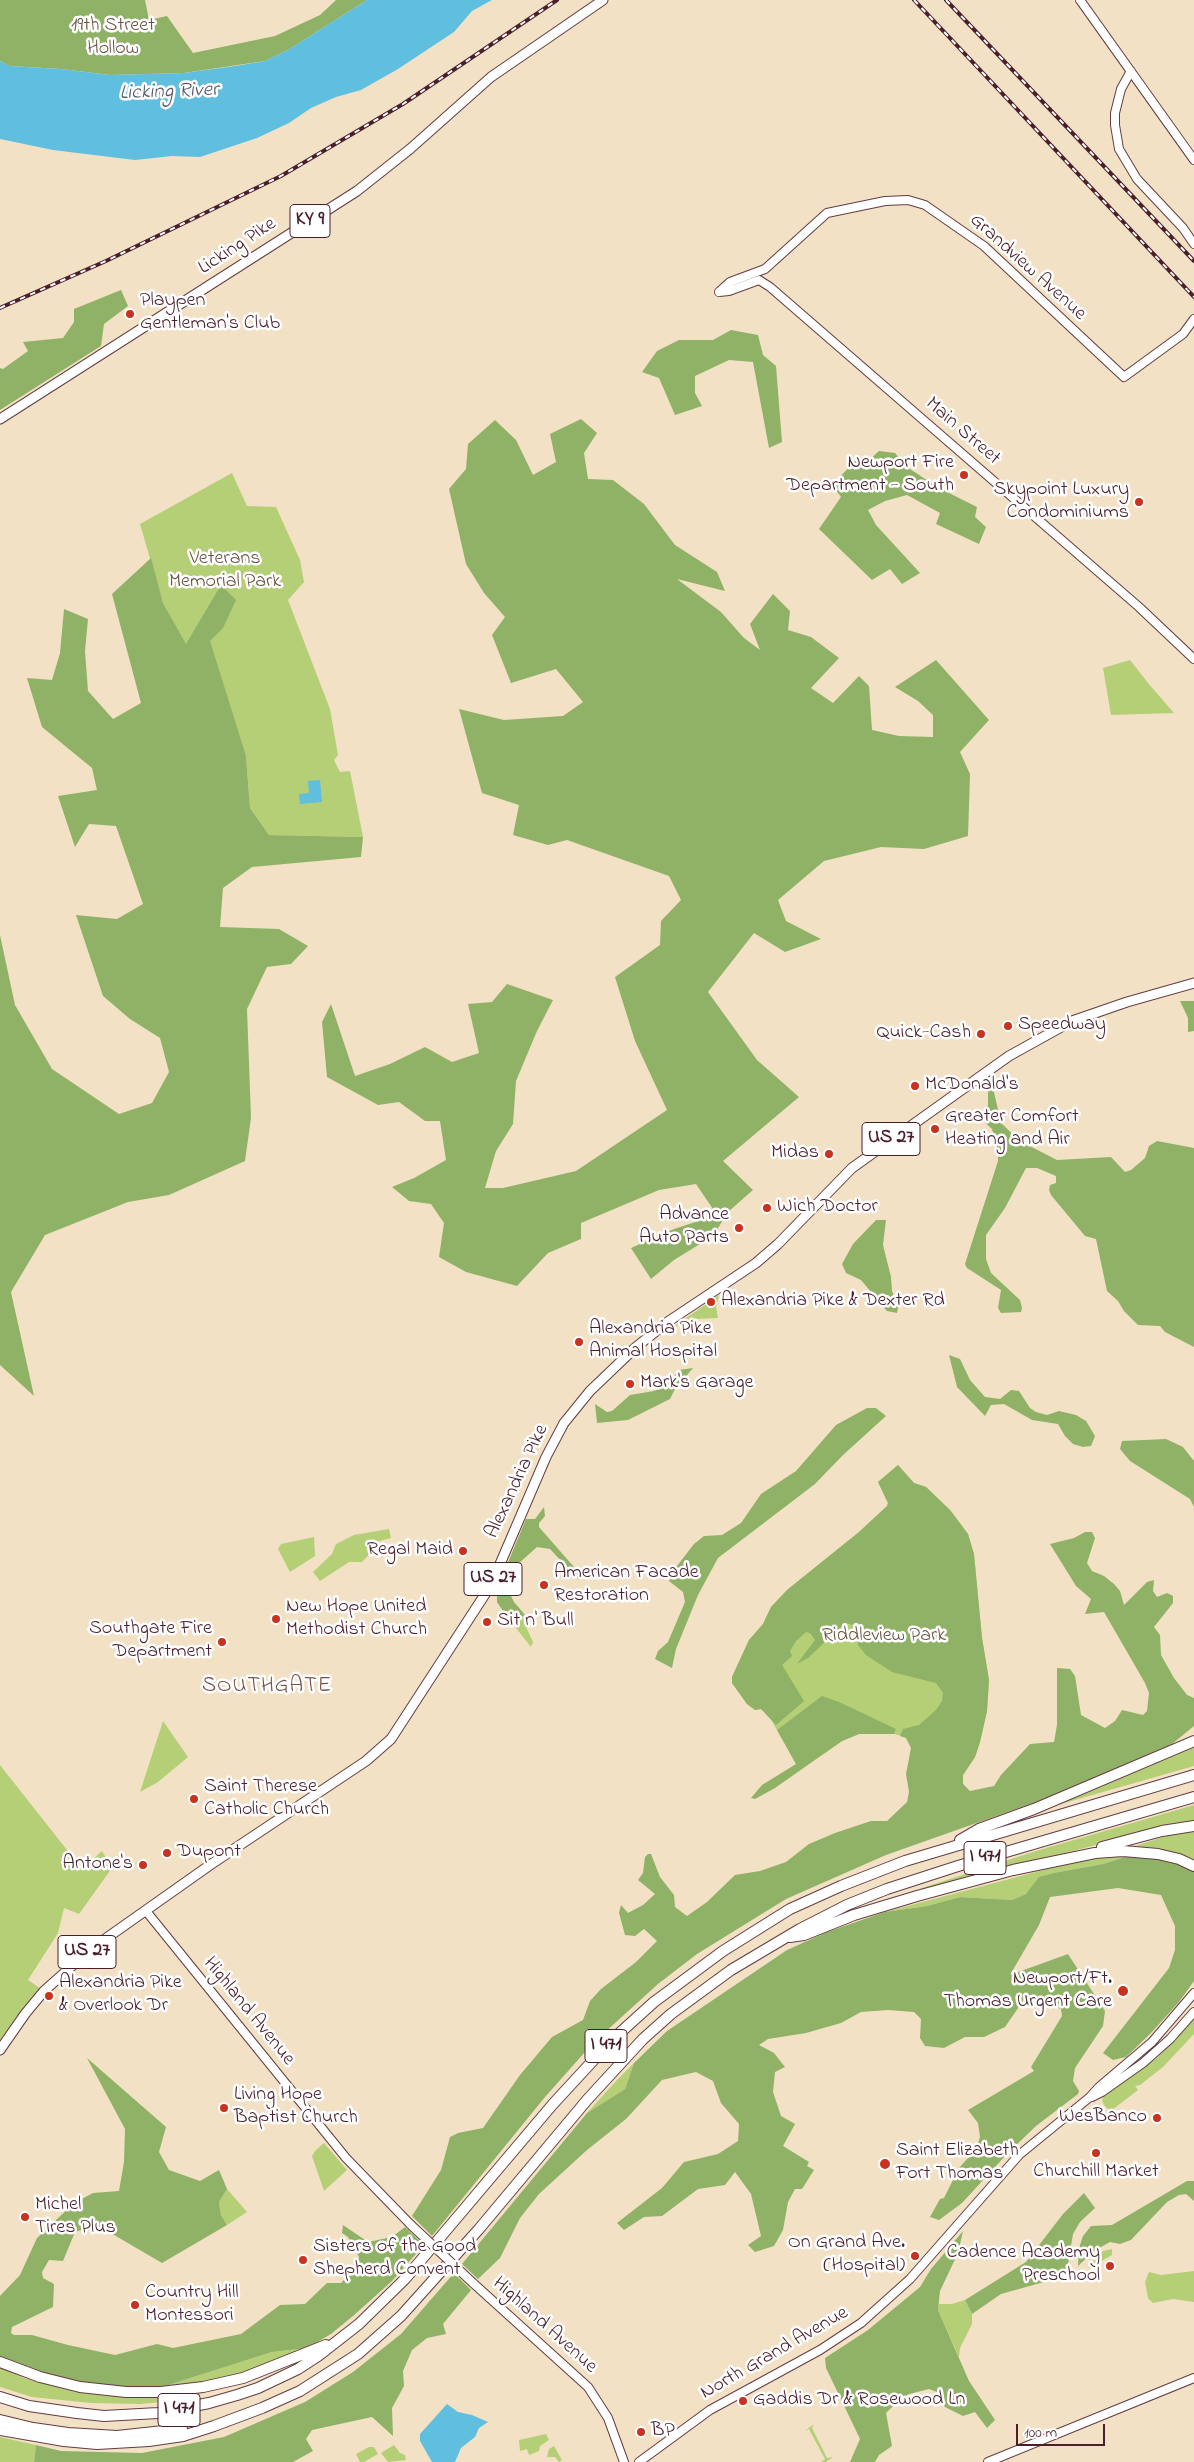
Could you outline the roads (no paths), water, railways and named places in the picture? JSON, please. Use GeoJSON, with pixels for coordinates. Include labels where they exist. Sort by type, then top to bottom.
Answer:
{"type":"FeatureCollection","features":[{"type":"Feature","properties":{"kind":"highway"},"geometry":{"type":"LineString","coordinates":[[942,1850],[979,1829],[1034,1809],[1194,1742]]}},
{"type":"Feature","properties":{"kind":"highway","name":"I 471"},"geometry":{"type":"LineString","coordinates":[[0,2397],[51,2410],[104,2416],[133,2415],[185,2409],[258,2388],[298,2369],[343,2338],[405,2279],[574,2079],[612,2040],[658,1999],[723,1951],[790,1909],[841,1886],[906,1861],[1194,1775]]}},
{"type":"Feature","properties":{"kind":"highway","name":"I 471"},"geometry":{"type":"LineString","coordinates":[[0,2420],[33,2428],[68,2433],[117,2436],[161,2433],[236,2417],[281,2400],[317,2381],[358,2354],[385,2331],[420,2296],[587,2100],[643,2039],[714,1982],[784,1938],[847,1905],[920,1878],[1194,1797]]}},
{"type":"Feature","properties":{"kind":"highway"},"geometry":{"type":"LineString","coordinates":[[1063,1860],[1162,1831],[1194,1826]]}},
{"type":"Feature","properties":{"kind":"highway"},"geometry":{"type":"LineString","coordinates":[[784,1938],[804,1934],[854,1915],[917,1896],[1094,1853],[1123,1851],[1158,1854],[1179,1859],[1194,1866]]}},
{"type":"Feature","properties":{"kind":"highway"},"geometry":{"type":"LineString","coordinates":[[0,2362],[40,2377],[80,2387],[126,2392],[162,2392],[213,2385],[258,2374],[343,2338]]}},
{"type":"Feature","properties":{"kind":"highway"},"geometry":{"type":"LineString","coordinates":[[0,2430],[64,2441],[97,2444],[130,2443],[183,2436],[236,2417]]}},
{"type":"Feature","properties":{"kind":"main road","name":"Licking Pike"},"geometry":{"type":"LineString","coordinates":[[0,419],[357,191],[410,149],[491,77],[603,0]]}},
{"type":"Feature","properties":{"kind":"main road","name":"Alexandria Pike"},"geometry":{"type":"LineString","coordinates":[[0,2050],[25,2014],[69,1967],[100,1942],[210,1865],[366,1761],[390,1739],[491,1585],[546,1457],[564,1424],[590,1391],[636,1346],[669,1321],[746,1271],[778,1244],[852,1168],[1009,1056],[1072,1022],[1127,1002],[1194,983]]}},
{"type":"Feature","properties":{"kind":"street"},"geometry":{"type":"LineString","coordinates":[[1080,0],[1194,160]]}},
{"type":"Feature","properties":{"kind":"street"},"geometry":{"type":"LineString","coordinates":[[1131,71],[1121,88],[1115,113],[1119,150],[1137,179],[1183,228],[1194,244]]}},
{"type":"Feature","properties":{"kind":"street","name":"Grandview Avenue"},"geometry":{"type":"LineString","coordinates":[[719,292],[730,282],[765,269],[827,213],[885,200],[916,200],[990,251],[1124,377],[1184,334],[1194,319]]}},
{"type":"Feature","properties":{"kind":"street","name":"Main Street"},"geometry":{"type":"LineString","coordinates":[[719,292],[729,291],[759,280],[770,287],[1139,607],[1194,659]]}},
{"type":"Feature","properties":{"kind":"street","name":"Highland Avenue"},"geometry":{"type":"LineString","coordinates":[[146,1911],[346,2158],[411,2225],[588,2387],[608,2418],[624,2462]]}},
{"type":"Feature","properties":{"kind":"street","name":"North Grand Avenue"},"geometry":{"type":"LineString","coordinates":[[639,2462],[710,2410],[820,2350],[861,2324],[910,2279],[1019,2155],[1090,2098],[1099,2087],[1152,2042],[1194,1993]]}},
{"type":"Feature","properties":{"kind":"street","name":"North Grand Avenue"},"geometry":{"type":"LineString","coordinates":[[1090,2098],[1102,2092],[1143,2063],[1170,2039],[1194,2012]]}},
{"type":"Feature","properties":{"kind":"street"},"geometry":{"type":"LineString","coordinates":[[988,2462],[1194,2378]]}},
{"type":"Feature","properties":{"kind":"water","name":"Licking River"},"geometry":{"type":"Polygon","coordinates":[[[367,0],[492,0],[472,11],[454,32],[398,69],[361,90],[336,97],[311,108],[289,123],[257,138],[200,157],[172,156],[135,160],[53,150],[0,139],[0,61],[9,66],[61,69],[110,75],[184,73],[235,66],[265,61],[288,50],[367,0]]]}},
{"type":"Feature","properties":{"kind":"water"},"geometry":{"type":"Polygon","coordinates":[[[320,780],[322,802],[300,804],[299,794],[309,793],[308,781],[320,780]]]}},
{"type":"Feature","properties":{"kind":"water"},"geometry":{"type":"Polygon","coordinates":[[[447,2404],[458,2412],[472,2415],[488,2422],[479,2428],[475,2437],[461,2448],[455,2462],[432,2462],[420,2441],[420,2434],[447,2404]]]}},
{"type":"Feature","properties":{"kind":"railway"},"geometry":{"type":"LineString","coordinates":[[0,308],[106,261],[281,176],[403,104],[557,0]]}},
{"type":"Feature","properties":{"kind":"railway"},"geometry":{"type":"LineString","coordinates":[[914,0],[1194,297]]}},
{"type":"Feature","properties":{"kind":"railway"},"geometry":{"type":"LineString","coordinates":[[946,0],[1194,261]]}},
{"type":"Feature","properties":{"kind":"place","name":"Playpen Gentleman's Club"},"geometry":{"type":"Point","coordinates":[130,314]}},
{"type":"Feature","properties":{"kind":"place","name":"Newport Fire Department - South"},"geometry":{"type":"Point","coordinates":[964,475]}},
{"type":"Feature","properties":{"kind":"place","name":"Skypoint Luxury Condominiums"},"geometry":{"type":"Point","coordinates":[1139,502]}},
{"type":"Feature","properties":{"kind":"place","name":"Speedway"},"geometry":{"type":"Point","coordinates":[1008,1026]}},
{"type":"Feature","properties":{"kind":"place","name":"Quick-Cash"},"geometry":{"type":"Point","coordinates":[981,1034]}},
{"type":"Feature","properties":{"kind":"place","name":"McDonald's"},"geometry":{"type":"Point","coordinates":[915,1086]}},
{"type":"Feature","properties":{"kind":"place","name":"Greater Comfort Heating and Air"},"geometry":{"type":"Point","coordinates":[935,1129]}},
{"type":"Feature","properties":{"kind":"place","name":"Midas"},"geometry":{"type":"Point","coordinates":[829,1154]}},
{"type":"Feature","properties":{"kind":"place","name":"Wich Doctor"},"geometry":{"type":"Point","coordinates":[767,1208]}},
{"type":"Feature","properties":{"kind":"place","name":"Advance Auto Parts"},"geometry":{"type":"Point","coordinates":[739,1228]}},
{"type":"Feature","properties":{"kind":"place","name":"Alexandria Pike & Dexter Rd"},"geometry":{"type":"Point","coordinates":[711,1302]}},
{"type":"Feature","properties":{"kind":"place","name":"Alexandria Pike Animal Hospital"},"geometry":{"type":"Point","coordinates":[579,1342]}},
{"type":"Feature","properties":{"kind":"place","name":"Mark's Garage"},"geometry":{"type":"Point","coordinates":[630,1384]}},
{"type":"Feature","properties":{"kind":"place","name":"Regal Maid"},"geometry":{"type":"Point","coordinates":[463,1551]}},
{"type":"Feature","properties":{"kind":"place","name":"American Facade Restoration"},"geometry":{"type":"Point","coordinates":[544,1585]}},
{"type":"Feature","properties":{"kind":"place","name":"New Hope United Methodist Church"},"geometry":{"type":"Point","coordinates":[276,1619]}},
{"type":"Feature","properties":{"kind":"place","name":"Sit n' Bull"},"geometry":{"type":"Point","coordinates":[487,1622]}},
{"type":"Feature","properties":{"kind":"place","name":"Southgate Fire Department"},"geometry":{"type":"Point","coordinates":[222,1642]}},
{"type":"Feature","properties":{"kind":"place","name":"Saint Therese Catholic Church"},"geometry":{"type":"Point","coordinates":[194,1799]}},
{"type":"Feature","properties":{"kind":"place","name":"Dupont"},"geometry":{"type":"Point","coordinates":[167,1853]}},
{"type":"Feature","properties":{"kind":"place","name":"Antone's"},"geometry":{"type":"Point","coordinates":[143,1865]}},
{"type":"Feature","properties":{"kind":"place","name":"Newport/Ft. Thomas Urgent Care"},"geometry":{"type":"Point","coordinates":[1123,1991]}},
{"type":"Feature","properties":{"kind":"place","name":"Alexandria Pike & Overlook Dr"},"geometry":{"type":"Point","coordinates":[49,1996]}},
{"type":"Feature","properties":{"kind":"place","name":"Living Hope Baptist Church"},"geometry":{"type":"Point","coordinates":[224,2108]}},
{"type":"Feature","properties":{"kind":"place","name":"WesBanco"},"geometry":{"type":"Point","coordinates":[1157,2118]}},
{"type":"Feature","properties":{"kind":"place","name":"Churchill Market"},"geometry":{"type":"Point","coordinates":[1096,2153]}},
{"type":"Feature","properties":{"kind":"place","name":"Saint Elizabeth Fort Thomas"},"geometry":{"type":"Point","coordinates":[885,2164]}},
{"type":"Feature","properties":{"kind":"place","name":"Michel Tires Plus"},"geometry":{"type":"Point","coordinates":[25,2217]}},
{"type":"Feature","properties":{"kind":"place","name":"On Grand Ave. (Hospital)"},"geometry":{"type":"Point","coordinates":[915,2256]}},
{"type":"Feature","properties":{"kind":"place","name":"Sisters of the Good Shepherd Convent"},"geometry":{"type":"Point","coordinates":[303,2260]}},
{"type":"Feature","properties":{"kind":"place","name":"Cadence Academy Preschool"},"geometry":{"type":"Point","coordinates":[1110,2266]}},
{"type":"Feature","properties":{"kind":"place","name":"Country Hill Montessori"},"geometry":{"type":"Point","coordinates":[135,2305]}},
{"type":"Feature","properties":{"kind":"place","name":"Gaddis Dr & Rosewood Ln"},"geometry":{"type":"Point","coordinates":[743,2401]}},
{"type":"Feature","properties":{"kind":"place","name":"BP"},"geometry":{"type":"Point","coordinates":[641,2432]}},
{"type":"Feature","properties":{"kind":"district","name":"SOUTHGATE"},"geometry":{"type":"Point","coordinates":[267,1687]}},
{"type":"Feature","properties":{"kind":"park label","name":"19th Street Hollow"},"geometry":{"type":"Point","coordinates":[113,38]}},
{"type":"Feature","properties":{"kind":"park label","name":"Veterans Memorial Park"},"geometry":{"type":"Point","coordinates":[225,572]}},
{"type":"Feature","properties":{"kind":"park label","name":"Riddleview Park"},"geometry":{"type":"Point","coordinates":[884,1637]}}]}
